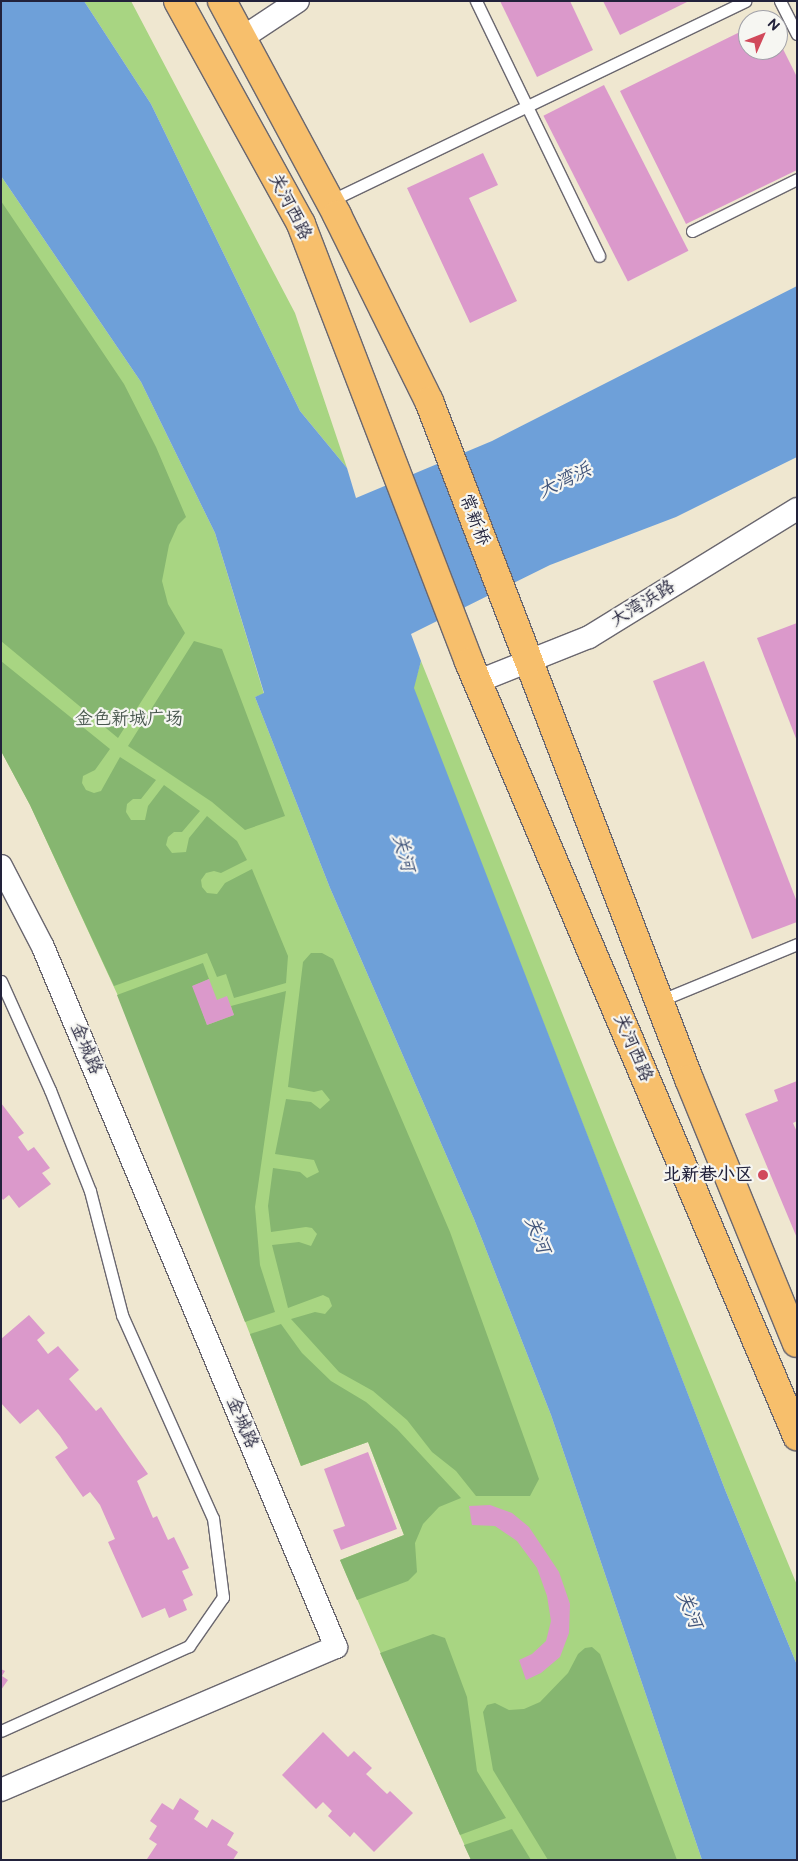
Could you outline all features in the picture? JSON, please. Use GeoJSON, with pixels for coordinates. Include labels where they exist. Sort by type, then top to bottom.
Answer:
{"type":"FeatureCollection","features":[{"type":"Feature","properties":{"kind":"main road","name":"关河西路"},"geometry":{"type":"LineString","coordinates":[[178,1],[301,224],[474,671],[797,1436]]}},
{"type":"Feature","properties":{"kind":"main road"},"geometry":{"type":"LineString","coordinates":[[222,1],[330,202]]}},
{"type":"Feature","properties":{"kind":"main road","name":"常新桥"},"geometry":{"type":"LineString","coordinates":[[330,202],[429,400],[523,650]]}},
{"type":"Feature","properties":{"kind":"main road"},"geometry":{"type":"LineString","coordinates":[[523,650],[659,1001],[797,1343]]}},
{"type":"Feature","properties":{"kind":"street"},"geometry":{"type":"LineString","coordinates":[[242,38],[298,1]]}},
{"type":"Feature","properties":{"kind":"street","name":"大湾浜路"},"geometry":{"type":"LineString","coordinates":[[474,671],[523,650],[589,637],[797,509]]}},
{"type":"Feature","properties":{"kind":"street","name":"金城路"},"geometry":{"type":"LineString","coordinates":[[1,866],[43,947],[336,1647],[1,1790]]}},
{"type":"Feature","properties":{"kind":"lane"},"geometry":{"type":"LineString","coordinates":[[476,1],[599,256]]}},
{"type":"Feature","properties":{"kind":"lane"},"geometry":{"type":"LineString","coordinates":[[330,202],[746,1]]}},
{"type":"Feature","properties":{"kind":"lane"},"geometry":{"type":"LineString","coordinates":[[780,1],[797,34]]}},
{"type":"Feature","properties":{"kind":"lane"},"geometry":{"type":"LineString","coordinates":[[692,231],[797,179]]}},
{"type":"Feature","properties":{"kind":"lane"},"geometry":{"type":"LineString","coordinates":[[659,1001],[797,944]]}},
{"type":"Feature","properties":{"kind":"lane"},"geometry":{"type":"LineString","coordinates":[[1,981],[50,1090],[90,1191],[122,1315],[213,1518],[223,1597],[189,1646],[1,1731]]}},
{"type":"Feature","properties":{"kind":"green space"},"geometry":{"type":"Polygon","coordinates":[[[84,1],[131,1],[295,313],[347,468],[300,411],[151,104],[84,1]]]}},
{"type":"Feature","properties":{"kind":"green space","name":"金色新城广场"},"geometry":{"type":"Polygon","coordinates":[[[1,176],[141,382],[215,533],[264,694],[255,697],[330,888],[474,1219],[551,1415],[702,1860],[471,1860],[340,1560],[404,1535],[368,1442],[301,1466],[125,1011],[30,805],[1,751],[1,176]]]}},
{"type":"Feature","properties":{"kind":"green space"},"geometry":{"type":"Polygon","coordinates":[[[1,201],[124,384],[156,447],[186,517],[178,525],[169,545],[162,581],[168,604],[185,633],[118,738],[1,641],[1,201]]]}},
{"type":"Feature","properties":{"kind":"green space"},"geometry":{"type":"Polygon","coordinates":[[[194,641],[222,649],[285,816],[245,830],[212,802],[128,746],[194,641]]]}},
{"type":"Feature","properties":{"kind":"green space"},"geometry":{"type":"Polygon","coordinates":[[[1,661],[110,749],[95,770],[83,776],[82,783],[86,790],[94,793],[101,791],[120,757],[156,780],[141,799],[133,799],[127,804],[126,812],[131,820],[145,820],[148,806],[164,785],[200,811],[182,832],[174,832],[168,837],[166,845],[172,853],[186,852],[189,838],[207,816],[237,841],[247,860],[221,873],[214,871],[206,873],[201,880],[202,887],[207,893],[217,894],[225,883],[252,869],[288,956],[286,983],[234,998],[226,974],[217,977],[207,953],[114,986],[30,805],[1,751],[1,661]]]}},
{"type":"Feature","properties":{"kind":"green space"},"geometry":{"type":"Polygon","coordinates":[[[421,661],[615,1145],[797,1585],[797,1665],[726,1492],[413,688],[421,661]]]}},
{"type":"Feature","properties":{"kind":"green space"},"geometry":{"type":"Polygon","coordinates":[[[311,953],[322,953],[333,959],[450,1232],[539,1479],[530,1496],[476,1496],[456,1471],[432,1452],[407,1420],[373,1391],[339,1372],[291,1319],[315,1312],[325,1314],[332,1306],[329,1298],[323,1295],[288,1308],[272,1245],[299,1242],[311,1246],[317,1234],[312,1228],[306,1227],[271,1232],[268,1206],[273,1168],[300,1172],[307,1178],[319,1172],[314,1160],[275,1154],[286,1099],[311,1102],[320,1109],[330,1100],[322,1090],[314,1092],[288,1087],[303,962],[311,953]]]}},
{"type":"Feature","properties":{"kind":"green space"},"geometry":{"type":"Polygon","coordinates":[[[203,963],[209,979],[193,986],[207,1025],[234,1015],[231,1006],[286,991],[255,1207],[260,1265],[275,1312],[245,1322],[117,995],[203,963]]]}},
{"type":"Feature","properties":{"kind":"green space"},"geometry":{"type":"Polygon","coordinates":[[[281,1324],[302,1353],[331,1381],[366,1402],[397,1429],[461,1498],[439,1507],[423,1524],[415,1543],[417,1572],[408,1581],[357,1600],[340,1560],[404,1535],[368,1442],[301,1466],[250,1334],[281,1324]]]}},
{"type":"Feature","properties":{"kind":"green space"},"geometry":{"type":"Polygon","coordinates":[[[433,1634],[445,1638],[467,1697],[477,1771],[506,1818],[460,1835],[380,1653],[433,1634]]]}},
{"type":"Feature","properties":{"kind":"green space"},"geometry":{"type":"Polygon","coordinates":[[[592,1647],[600,1654],[677,1860],[548,1860],[493,1770],[483,1712],[487,1705],[495,1703],[509,1710],[524,1709],[540,1702],[568,1673],[578,1654],[585,1648],[592,1647]]]}},
{"type":"Feature","properties":{"kind":"green space"},"geometry":{"type":"Polygon","coordinates":[[[512,1829],[531,1860],[471,1860],[464,1845],[512,1829]]]}},
{"type":"Feature","properties":{"kind":"water"},"geometry":{"type":"Polygon","coordinates":[[[1,1],[84,1],[151,104],[300,411],[347,468],[356,498],[492,441],[797,286],[797,457],[676,517],[550,565],[411,634],[421,661],[414,688],[726,1492],[797,1665],[797,1860],[702,1860],[551,1415],[474,1219],[330,888],[255,697],[264,693],[215,533],[141,382],[1,176],[1,1]]]}},
{"type":"Feature","properties":{"kind":"building"},"geometry":{"type":"Polygon","coordinates":[[[500,1],[570,1],[593,50],[537,77],[500,1]]]}},
{"type":"Feature","properties":{"kind":"building"},"geometry":{"type":"Polygon","coordinates":[[[603,1],[689,1],[620,35],[603,1]]]}},
{"type":"Feature","properties":{"kind":"building"},"geometry":{"type":"Polygon","coordinates":[[[738,33],[738,60],[788,59],[797,77],[797,170],[686,224],[620,91],[738,33]]]}},
{"type":"Feature","properties":{"kind":"building"},"geometry":{"type":"Polygon","coordinates":[[[604,85],[688,251],[628,282],[543,116],[604,85]]]}},
{"type":"Feature","properties":{"kind":"building"},"geometry":{"type":"Polygon","coordinates":[[[483,153],[498,185],[469,198],[517,301],[470,323],[407,188],[483,153]]]}},
{"type":"Feature","properties":{"kind":"building"},"geometry":{"type":"Polygon","coordinates":[[[797,623],[797,741],[757,638],[797,623]]]}},
{"type":"Feature","properties":{"kind":"building"},"geometry":{"type":"Polygon","coordinates":[[[704,661],[797,902],[797,922],[752,939],[653,681],[704,661]]]}},
{"type":"Feature","properties":{"kind":"building"},"geometry":{"type":"Polygon","coordinates":[[[209,979],[217,1000],[227,996],[234,1015],[207,1025],[192,986],[209,979]]]}},
{"type":"Feature","properties":{"kind":"building"},"geometry":{"type":"Polygon","coordinates":[[[797,1081],[797,1121],[793,1123],[797,1132],[797,1238],[745,1114],[778,1101],[774,1090],[797,1081]]]}},
{"type":"Feature","properties":{"kind":"building"},"geometry":{"type":"Polygon","coordinates":[[[1,1103],[24,1133],[18,1137],[28,1151],[34,1147],[50,1168],[42,1173],[51,1184],[19,1208],[9,1195],[3,1200],[1,1197],[1,1103]]]}},
{"type":"Feature","properties":{"kind":"building"},"geometry":{"type":"Polygon","coordinates":[[[29,1315],[45,1333],[37,1340],[48,1354],[58,1346],[79,1370],[69,1379],[96,1411],[101,1407],[148,1474],[137,1481],[153,1518],[157,1516],[168,1540],[174,1537],[189,1568],[182,1571],[193,1595],[183,1600],[187,1610],[169,1618],[165,1608],[142,1618],[108,1542],[115,1539],[100,1505],[90,1492],[83,1497],[55,1457],[68,1448],[38,1409],[20,1424],[1,1403],[1,1339],[29,1315]]]}},
{"type":"Feature","properties":{"kind":"building"},"geometry":{"type":"Polygon","coordinates":[[[368,1452],[397,1529],[341,1550],[333,1530],[345,1526],[324,1469],[368,1452]]]}},
{"type":"Feature","properties":{"kind":"building"},"geometry":{"type":"Polygon","coordinates":[[[490,1505],[512,1513],[529,1527],[559,1572],[570,1604],[569,1633],[560,1657],[541,1673],[526,1680],[519,1660],[532,1654],[546,1641],[551,1621],[547,1596],[537,1568],[517,1541],[495,1526],[472,1525],[469,1506],[490,1505]]]}},
{"type":"Feature","properties":{"kind":"building"},"geometry":{"type":"Polygon","coordinates":[[[1,1669],[5,1671],[2,1676],[8,1680],[1,1690],[1,1669]]]}},
{"type":"Feature","properties":{"kind":"building"},"geometry":{"type":"Polygon","coordinates":[[[323,1732],[348,1757],[354,1751],[372,1768],[366,1774],[387,1794],[390,1791],[413,1813],[374,1852],[354,1832],[350,1837],[328,1816],[332,1811],[323,1802],[316,1809],[282,1775],[323,1732]]]}},
{"type":"Feature","properties":{"kind":"building"},"geometry":{"type":"Polygon","coordinates":[[[180,1798],[199,1811],[194,1819],[207,1828],[212,1819],[234,1833],[227,1845],[238,1852],[233,1860],[147,1859],[157,1844],[149,1839],[157,1826],[150,1821],[162,1803],[173,1810],[180,1798]]]}},
{"type":"Feature","properties":{"kind":"place","name":"北新巷小区"},"geometry":{"type":"Point","coordinates":[763,1175]}},
{"type":"Feature","properties":{"kind":"water label","name":"大湾浜"},"geometry":{"type":"Point","coordinates":[565,481]}},
{"type":"Feature","properties":{"kind":"water label","name":"关河"},"geometry":{"type":"Point","coordinates":[403,853]}},
{"type":"Feature","properties":{"kind":"water label","name":"关河"},"geometry":{"type":"Point","coordinates":[537,1235]}},
{"type":"Feature","properties":{"kind":"water label","name":"关河"},"geometry":{"type":"Point","coordinates":[689,1610]}}]}
